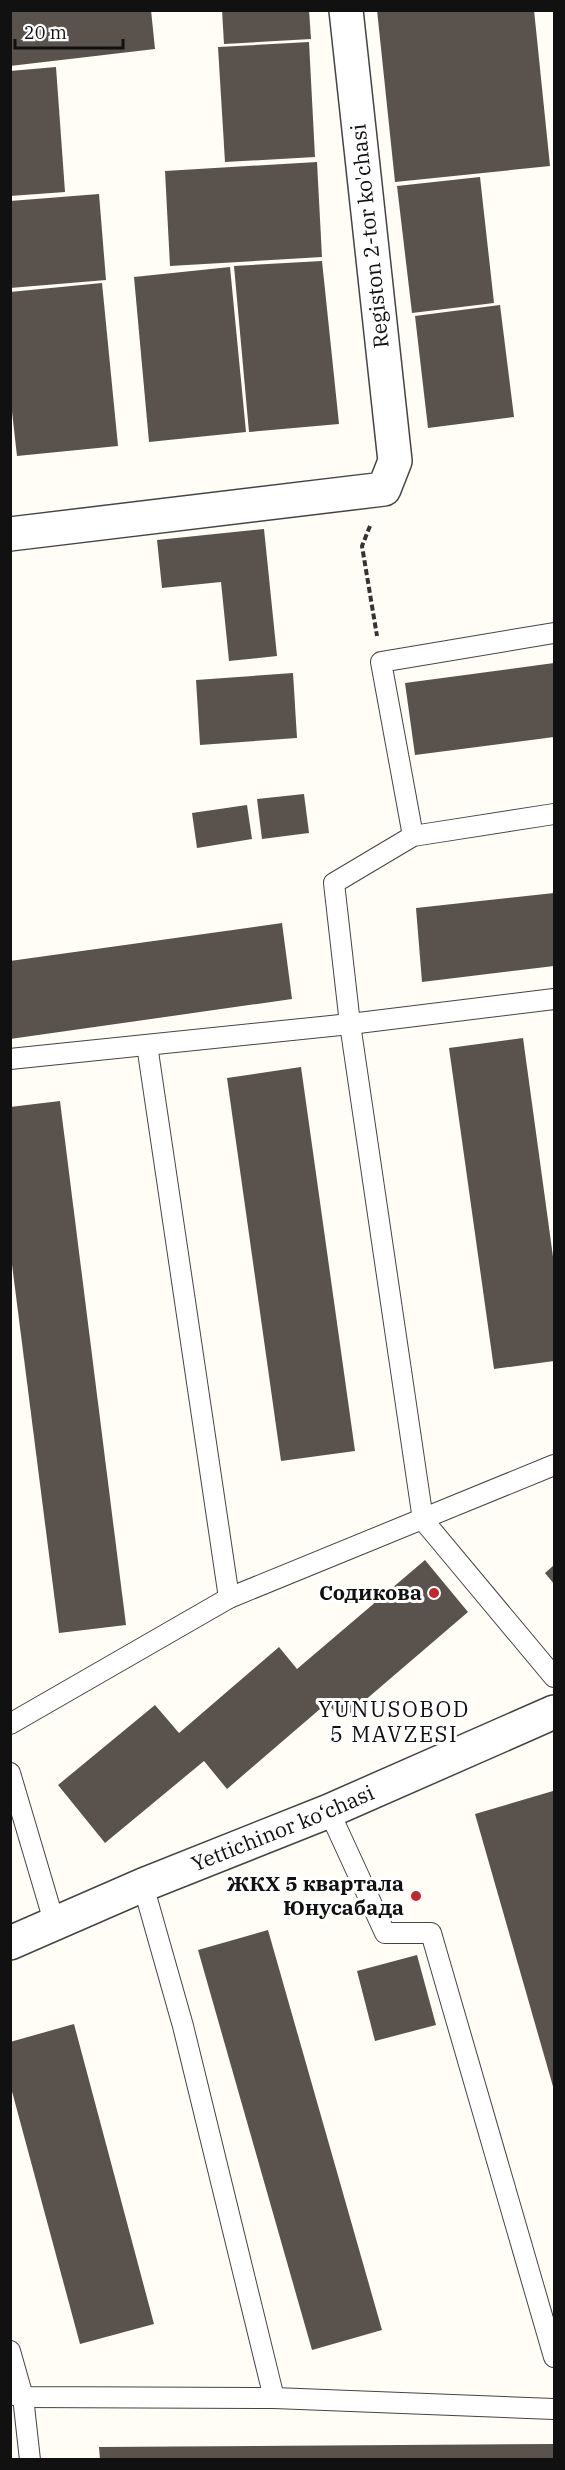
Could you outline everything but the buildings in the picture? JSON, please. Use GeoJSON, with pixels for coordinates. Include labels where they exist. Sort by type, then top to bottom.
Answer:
{"type":"FeatureCollection","features":[{"type":"Feature","properties":{"kind":"street","name":"Registon 2-tor ko'chasi"},"geometry":{"type":"LineString","coordinates":[[346,10],[389,475]]}},
{"type":"Feature","properties":{"kind":"street"},"geometry":{"type":"LineString","coordinates":[[10,534],[389,475]]}},
{"type":"Feature","properties":{"kind":"street","name":"Yettichinor ko‘chasi"},"geometry":{"type":"LineString","coordinates":[[10,1943],[143,1885],[329,1811],[555,1712]]}},
{"type":"Feature","properties":{"kind":"lane"},"geometry":{"type":"LineString","coordinates":[[413,836],[381,662],[555,633]]}},
{"type":"Feature","properties":{"kind":"lane"},"geometry":{"type":"LineString","coordinates":[[555,814],[413,836],[334,884],[350,1024],[423,1520],[555,1677]]}},
{"type":"Feature","properties":{"kind":"lane"},"geometry":{"type":"LineString","coordinates":[[10,1059],[350,1024],[555,999]]}},
{"type":"Feature","properties":{"kind":"lane"},"geometry":{"type":"LineString","coordinates":[[147,1045],[229,1598]]}},
{"type":"Feature","properties":{"kind":"lane"},"geometry":{"type":"LineString","coordinates":[[10,1724],[229,1598],[555,1465]]}},
{"type":"Feature","properties":{"kind":"lane"},"geometry":{"type":"LineString","coordinates":[[10,1773],[55,1925]]}},
{"type":"Feature","properties":{"kind":"lane"},"geometry":{"type":"LineString","coordinates":[[329,1811],[385,1933],[431,1933],[555,2357]]}},
{"type":"Feature","properties":{"kind":"lane"},"geometry":{"type":"LineString","coordinates":[[143,1885],[183,2026],[274,2398]]}},
{"type":"Feature","properties":{"kind":"lane"},"geometry":{"type":"LineString","coordinates":[[10,2351],[30,2460]]}},
{"type":"Feature","properties":{"kind":"lane"},"geometry":{"type":"LineString","coordinates":[[17,2396],[274,2398],[555,2409]]}},
{"type":"Feature","properties":{"kind":"path"},"geometry":{"type":"LineString","coordinates":[[381,662],[362,546],[389,475]]}},
{"type":"Feature","properties":{"kind":"place","name":"Содикова"},"geometry":{"type":"Point","coordinates":[434,1593]}},
{"type":"Feature","properties":{"kind":"place","name":"ЖКХ 5 квартала Юнусабада"},"geometry":{"type":"Point","coordinates":[416,1896]}},
{"type":"Feature","properties":{"kind":"district","name":"YUNUSOBOD 5 MAVZESI"},"geometry":{"type":"Point","coordinates":[394,1722]}}]}
